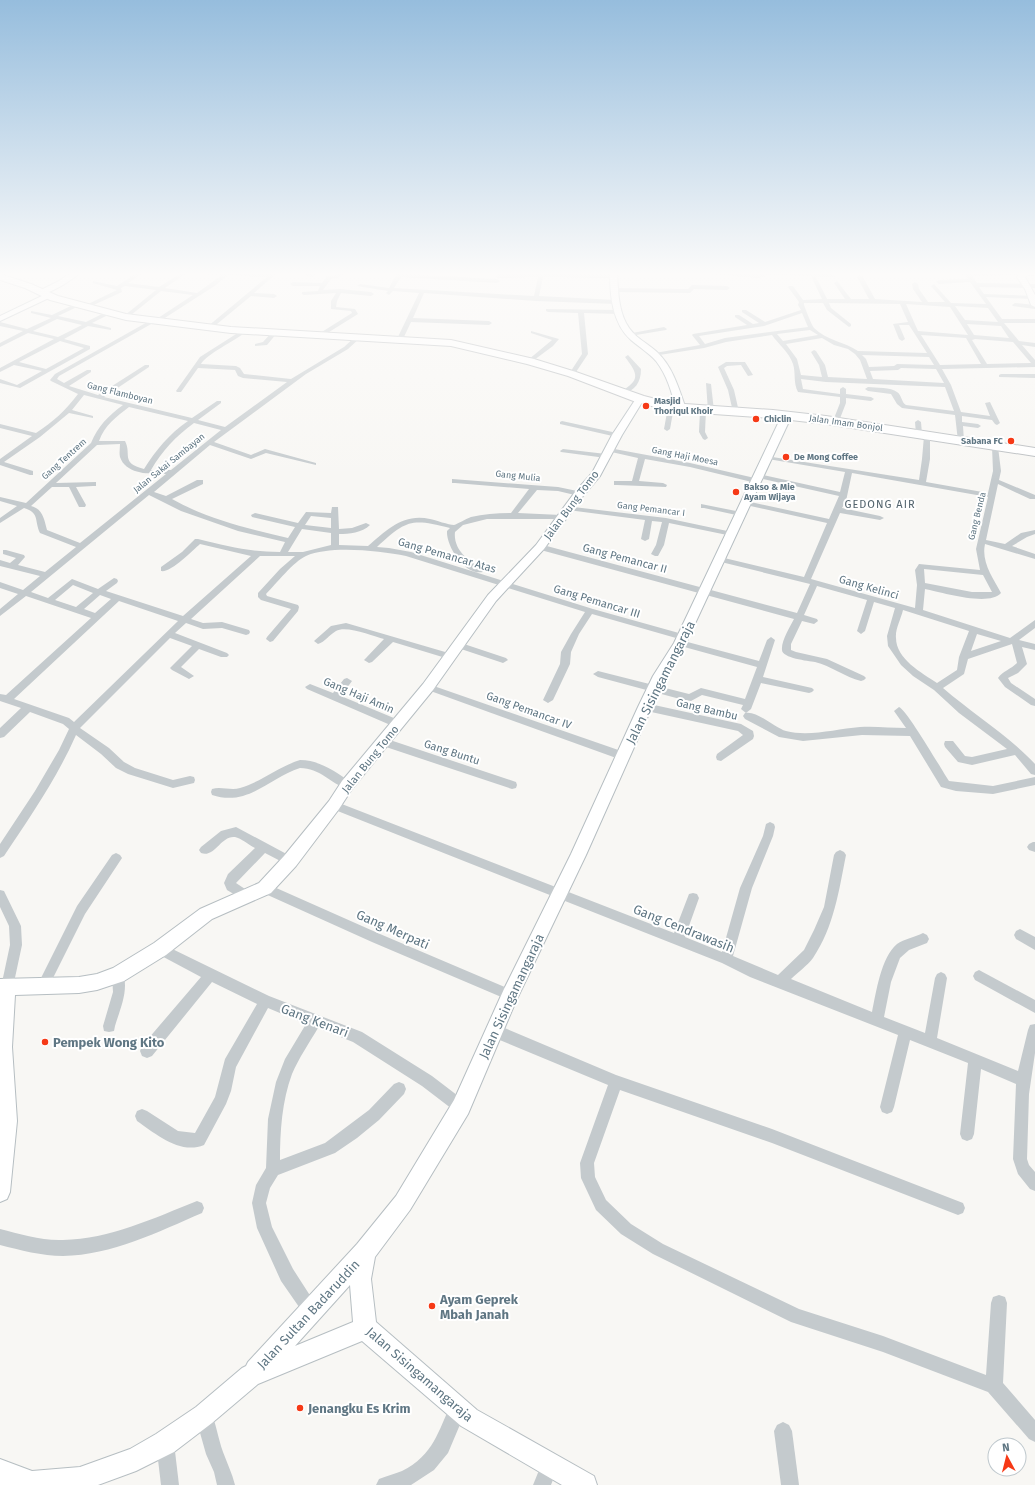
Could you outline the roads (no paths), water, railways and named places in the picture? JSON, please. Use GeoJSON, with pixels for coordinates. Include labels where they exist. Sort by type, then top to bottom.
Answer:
{"type":"FeatureCollection","features":[{"type":"Feature","properties":{"kind":"highway","name":"Jalan Imam Bonjol"},"geometry":{"type":"LineString","coordinates":[[429,341],[451,343],[530,362],[572,374],[640,399],[676,408],[787,415],[836,421],[995,447],[1035,452]]}},
{"type":"Feature","properties":{"kind":"street"},"geometry":{"type":"LineString","coordinates":[[0,370],[55,341]]}},
{"type":"Feature","properties":{"kind":"street"},"geometry":{"type":"LineString","coordinates":[[0,381],[18,387],[88,348],[66,341]]}},
{"type":"Feature","properties":{"kind":"street"},"geometry":{"type":"LineString","coordinates":[[90,371],[64,386],[53,380],[55,376],[119,341]]}},
{"type":"Feature","properties":{"kind":"street"},"geometry":{"type":"LineString","coordinates":[[178,391],[202,358],[230,341]]}},
{"type":"Feature","properties":{"kind":"street"},"geometry":{"type":"LineString","coordinates":[[257,345],[265,344],[267,341]]}},
{"type":"Feature","properties":{"kind":"street","name":"Jalan Sakai Sambayan"},"geometry":{"type":"LineString","coordinates":[[0,613],[82,547],[171,472],[292,381],[346,348],[353,341]]}},
{"type":"Feature","properties":{"kind":"street"},"geometry":{"type":"LineString","coordinates":[[530,362],[554,341]]}},
{"type":"Feature","properties":{"kind":"street"},"geometry":{"type":"LineString","coordinates":[[572,374],[586,354],[584,341]]}},
{"type":"Feature","properties":{"kind":"street"},"geometry":{"type":"LineString","coordinates":[[639,341],[655,355],[670,377],[676,408],[666,429]]}},
{"type":"Feature","properties":{"kind":"street"},"geometry":{"type":"LineString","coordinates":[[701,341],[704,346]]}},
{"type":"Feature","properties":{"kind":"street"},"geometry":{"type":"LineString","coordinates":[[655,355],[721,341]]}},
{"type":"Feature","properties":{"kind":"street"},"geometry":{"type":"LineString","coordinates":[[782,343],[792,341]]}},
{"type":"Feature","properties":{"kind":"street"},"geometry":{"type":"LineString","coordinates":[[782,343],[794,357],[799,390],[806,393],[843,396],[868,405],[871,399],[868,390],[869,381],[867,369],[863,359],[850,348],[831,341]]}},
{"type":"Feature","properties":{"kind":"street"},"geometry":{"type":"LineString","coordinates":[[923,341],[939,367],[948,385],[958,414],[961,441]]}},
{"type":"Feature","properties":{"kind":"street"},"geometry":{"type":"LineString","coordinates":[[972,341],[985,366]]}},
{"type":"Feature","properties":{"kind":"street"},"geometry":{"type":"LineString","coordinates":[[1008,341],[1035,345]]}},
{"type":"Feature","properties":{"kind":"street"},"geometry":{"type":"LineString","coordinates":[[1016,342],[1034,363]]}},
{"type":"Feature","properties":{"kind":"street"},"geometry":{"type":"LineString","coordinates":[[814,352],[822,365],[826,380]]}},
{"type":"Feature","properties":{"kind":"street"},"geometry":{"type":"LineString","coordinates":[[857,353],[931,355]]}},
{"type":"Feature","properties":{"kind":"street"},"geometry":{"type":"LineString","coordinates":[[893,353],[898,367],[894,381]]}},
{"type":"Feature","properties":{"kind":"street"},"geometry":{"type":"LineString","coordinates":[[622,393],[631,388],[638,379],[638,369],[628,357]]}},
{"type":"Feature","properties":{"kind":"street"},"geometry":{"type":"LineString","coordinates":[[14,363],[48,371]]}},
{"type":"Feature","properties":{"kind":"street"},"geometry":{"type":"LineString","coordinates":[[867,369],[898,367],[985,366],[1034,363]]}},
{"type":"Feature","properties":{"kind":"street"},"geometry":{"type":"LineString","coordinates":[[736,412],[731,390],[721,367],[726,364],[743,364],[750,375]]}},
{"type":"Feature","properties":{"kind":"street"},"geometry":{"type":"LineString","coordinates":[[99,396],[147,366]]}},
{"type":"Feature","properties":{"kind":"street"},"geometry":{"type":"LineString","coordinates":[[196,366],[236,368],[238,369],[240,375],[243,376],[292,381]]}},
{"type":"Feature","properties":{"kind":"street"},"geometry":{"type":"LineString","coordinates":[[1001,376],[1035,376]]}},
{"type":"Feature","properties":{"kind":"street"},"geometry":{"type":"LineString","coordinates":[[798,377],[826,380],[894,381],[948,385]]}},
{"type":"Feature","properties":{"kind":"street"},"geometry":{"type":"LineString","coordinates":[[705,438],[702,432],[707,411],[708,384]]}},
{"type":"Feature","properties":{"kind":"street","name":"Gang Flamboyan"},"geometry":{"type":"LineString","coordinates":[[64,386],[127,405],[226,430]]}},
{"type":"Feature","properties":{"kind":"street"},"geometry":{"type":"LineString","coordinates":[[868,390],[893,392],[896,394],[899,403],[904,407],[995,420],[988,403]]}},
{"type":"Feature","properties":{"kind":"street"},"geometry":{"type":"LineString","coordinates":[[0,463],[55,423],[82,392]]}},
{"type":"Feature","properties":{"kind":"street"},"geometry":{"type":"LineString","coordinates":[[836,421],[843,396]]}},
{"type":"Feature","properties":{"kind":"street","name":"Jalan Bung Tomo"},"geometry":{"type":"LineString","coordinates":[[4,987],[97,982],[118,975],[160,949],[206,914],[265,888],[290,861],[334,805],[347,785],[428,687],[449,656],[507,581],[540,547],[565,512],[596,474],[617,435],[640,399]]}},
{"type":"Feature","properties":{"kind":"street"},"geometry":{"type":"LineString","coordinates":[[146,471],[159,451],[180,430],[219,402]]}},
{"type":"Feature","properties":{"kind":"street","name":"Gang Tentrem"},"geometry":{"type":"LineString","coordinates":[[0,521],[25,506],[95,443],[99,432],[110,418],[127,405]]}},
{"type":"Feature","properties":{"kind":"street"},"geometry":{"type":"LineString","coordinates":[[67,411],[91,417]]}},
{"type":"Feature","properties":{"kind":"street","name":"Jalan Sisingamangaraja"},"geometry":{"type":"LineString","coordinates":[[585,1485],[546,1474],[502,1438],[463,1413],[365,1328],[360,1279],[365,1252],[403,1203],[461,1106],[510,995],[578,855],[645,707],[656,689],[660,676],[682,640],[787,415]]}},
{"type":"Feature","properties":{"kind":"street"},"geometry":{"type":"LineString","coordinates":[[918,422],[923,435],[926,459],[922,483]]}},
{"type":"Feature","properties":{"kind":"street"},"geometry":{"type":"LineString","coordinates":[[562,423],[617,435]]}},
{"type":"Feature","properties":{"kind":"street"},"geometry":{"type":"LineString","coordinates":[[958,424],[978,426]]}},
{"type":"Feature","properties":{"kind":"street"},"geometry":{"type":"LineString","coordinates":[[0,426],[38,436]]}},
{"type":"Feature","properties":{"kind":"street"},"geometry":{"type":"LineString","coordinates":[[95,443],[123,442],[124,457],[134,468],[146,471],[171,472]]}},
{"type":"Feature","properties":{"kind":"street"},"geometry":{"type":"LineString","coordinates":[[210,443],[251,457],[265,451],[314,464]]}},
{"type":"Feature","properties":{"kind":"street","name":"Gang Benda"},"geometry":{"type":"LineString","coordinates":[[921,585],[964,594],[987,596],[995,595],[997,592],[986,573],[980,554],[981,541],[997,471],[995,447]]}},
{"type":"Feature","properties":{"kind":"street","name":"Gang Haji Moesa"},"geometry":{"type":"LineString","coordinates":[[563,451],[607,453],[642,457],[843,495]]}},
{"type":"Feature","properties":{"kind":"street"},"geometry":{"type":"LineString","coordinates":[[635,483],[642,457]]}},
{"type":"Feature","properties":{"kind":"street"},"geometry":{"type":"LineString","coordinates":[[768,457],[992,496]]}},
{"type":"Feature","properties":{"kind":"street"},"geometry":{"type":"LineString","coordinates":[[0,463],[30,473]]}},
{"type":"Feature","properties":{"kind":"street"},"geometry":{"type":"LineString","coordinates":[[849,470],[838,510],[831,522],[800,616],[787,644],[786,651],[824,661],[860,678]]}},
{"type":"Feature","properties":{"kind":"street","name":"Gang Mulia"},"geometry":{"type":"LineString","coordinates":[[455,481],[558,489],[579,494]]}},
{"type":"Feature","properties":{"kind":"street"},"geometry":{"type":"LineString","coordinates":[[995,481],[1034,497]]}},
{"type":"Feature","properties":{"kind":"street"},"geometry":{"type":"LineString","coordinates":[[166,499],[200,482]]}},
{"type":"Feature","properties":{"kind":"street"},"geometry":{"type":"LineString","coordinates":[[617,483],[663,485]]}},
{"type":"Feature","properties":{"kind":"street"},"geometry":{"type":"LineString","coordinates":[[48,485],[94,484]]}},
{"type":"Feature","properties":{"kind":"street"},"geometry":{"type":"LineString","coordinates":[[72,485],[82,505]]}},
{"type":"Feature","properties":{"kind":"street"},"geometry":{"type":"LineString","coordinates":[[513,515],[534,488]]}},
{"type":"Feature","properties":{"kind":"street"},"geometry":{"type":"LineString","coordinates":[[148,492],[166,499],[184,509],[241,529],[290,541]]}},
{"type":"Feature","properties":{"kind":"street"},"geometry":{"type":"LineString","coordinates":[[0,499],[25,506],[38,512],[43,531],[82,547]]}},
{"type":"Feature","properties":{"kind":"street"},"geometry":{"type":"LineString","coordinates":[[746,504],[831,522]]}},
{"type":"Feature","properties":{"kind":"street"},"geometry":{"type":"LineString","coordinates":[[704,506],[741,514]]}},
{"type":"Feature","properties":{"kind":"street"},"geometry":{"type":"LineString","coordinates":[[838,510],[880,518]]}},
{"type":"Feature","properties":{"kind":"street","name":"Gang Pemancar I"},"geometry":{"type":"LineString","coordinates":[[454,527],[468,520],[479,517],[565,512],[611,514],[666,520],[732,534]]}},
{"type":"Feature","properties":{"kind":"street"},"geometry":{"type":"LineString","coordinates":[[282,554],[309,514],[334,513],[335,547]]}},
{"type":"Feature","properties":{"kind":"street"},"geometry":{"type":"LineString","coordinates":[[256,515],[300,526],[334,531],[358,530],[366,525]]}},
{"type":"Feature","properties":{"kind":"street"},"geometry":{"type":"LineString","coordinates":[[370,549],[404,520],[420,518],[454,527],[450,534],[461,558],[474,568],[507,581]]}},
{"type":"Feature","properties":{"kind":"street"},"geometry":{"type":"LineString","coordinates":[[645,538],[649,518]]}},
{"type":"Feature","properties":{"kind":"street"},"geometry":{"type":"LineString","coordinates":[[655,554],[660,545],[666,520]]}},
{"type":"Feature","properties":{"kind":"street"},"geometry":{"type":"LineString","coordinates":[[1006,547],[1024,535],[1035,532]]}},
{"type":"Feature","properties":{"kind":"street"},"geometry":{"type":"LineString","coordinates":[[164,569],[185,554],[198,541],[241,552],[258,554],[303,554]]}},
{"type":"Feature","properties":{"kind":"street"},"geometry":{"type":"LineString","coordinates":[[981,541],[1006,547],[1035,557]]}},
{"type":"Feature","properties":{"kind":"street","name":"Gang Pemancar Atas"},"geometry":{"type":"LineString","coordinates":[[303,554],[335,547],[370,549],[408,554],[507,581]]}},
{"type":"Feature","properties":{"kind":"street","name":"Gang Pemancar II"},"geometry":{"type":"LineString","coordinates":[[540,547],[814,621]]}},
{"type":"Feature","properties":{"kind":"street"},"geometry":{"type":"LineString","coordinates":[[6,552],[21,557],[12,566]]}},
{"type":"Feature","properties":{"kind":"street"},"geometry":{"type":"LineString","coordinates":[[0,853],[39,794],[64,751],[74,728],[122,678],[258,554]]}},
{"type":"Feature","properties":{"kind":"street"},"geometry":{"type":"LineString","coordinates":[[270,639],[295,609],[295,607],[264,598],[262,593],[282,571],[303,554]]}},
{"type":"Feature","properties":{"kind":"street","name":"Gang Kelinci"},"geometry":{"type":"LineString","coordinates":[[720,559],[811,581],[1035,647]]}},
{"type":"Feature","properties":{"kind":"street"},"geometry":{"type":"LineString","coordinates":[[0,563],[47,575]]}},
{"type":"Feature","properties":{"kind":"street"},"geometry":{"type":"LineString","coordinates":[[919,612],[921,585],[919,570],[922,566],[986,573]]}},
{"type":"Feature","properties":{"kind":"street"},"geometry":{"type":"LineString","coordinates":[[78,610],[114,581]]}},
{"type":"Feature","properties":{"kind":"street","name":"Gang Pemancar III"},"geometry":{"type":"LineString","coordinates":[[507,581],[590,611],[762,665]]}},
{"type":"Feature","properties":{"kind":"street"},"geometry":{"type":"LineString","coordinates":[[49,601],[72,582],[203,626],[222,625],[246,632]]}},
{"type":"Feature","properties":{"kind":"street"},"geometry":{"type":"LineString","coordinates":[[0,585],[26,592],[92,615]]}},
{"type":"Feature","properties":{"kind":"street"},"geometry":{"type":"LineString","coordinates":[[117,598],[4,698],[66,721],[105,751],[120,765],[132,771],[173,784],[190,780]]}},
{"type":"Feature","properties":{"kind":"street"},"geometry":{"type":"LineString","coordinates":[[861,631],[871,599]]}},
{"type":"Feature","properties":{"kind":"street"},"geometry":{"type":"LineString","coordinates":[[900,607],[890,636],[892,646],[904,663],[916,674],[937,688],[962,710],[1017,751],[1035,772]]}},
{"type":"Feature","properties":{"kind":"street"},"geometry":{"type":"LineString","coordinates":[[548,700],[565,664],[566,652],[575,634],[590,611]]}},
{"type":"Feature","properties":{"kind":"street"},"geometry":{"type":"LineString","coordinates":[[964,657],[1014,642],[1035,623]]}},
{"type":"Feature","properties":{"kind":"street"},"geometry":{"type":"LineString","coordinates":[[318,641],[332,628],[339,626],[391,638],[449,656]]}},
{"type":"Feature","properties":{"kind":"street"},"geometry":{"type":"LineString","coordinates":[[937,688],[961,672],[964,657],[974,630]]}},
{"type":"Feature","properties":{"kind":"street"},"geometry":{"type":"LineString","coordinates":[[169,634],[224,655]]}},
{"type":"Feature","properties":{"kind":"street"},"geometry":{"type":"LineString","coordinates":[[369,660],[391,638]]}},
{"type":"Feature","properties":{"kind":"street"},"geometry":{"type":"LineString","coordinates":[[771,640],[758,679],[744,712],[748,716],[783,734],[803,737],[862,731],[914,732]]}},
{"type":"Feature","properties":{"kind":"street"},"geometry":{"type":"LineString","coordinates":[[1014,642],[1022,664],[1015,671],[1005,675],[1003,678],[1008,685],[1034,703]]}},
{"type":"Feature","properties":{"kind":"street"},"geometry":{"type":"LineString","coordinates":[[189,676],[175,668],[176,665],[198,645]]}},
{"type":"Feature","properties":{"kind":"street"},"geometry":{"type":"LineString","coordinates":[[458,645],[503,660]]}},
{"type":"Feature","properties":{"kind":"street"},"geometry":{"type":"LineString","coordinates":[[598,674],[691,698],[696,696],[699,691],[704,691],[748,703]]}},
{"type":"Feature","properties":{"kind":"street"},"geometry":{"type":"LineString","coordinates":[[758,679],[809,690]]}},
{"type":"Feature","properties":{"kind":"street"},"geometry":{"type":"LineString","coordinates":[[335,698],[347,681]]}},
{"type":"Feature","properties":{"kind":"street","name":"Gang Pemancar IV"},"geometry":{"type":"LineString","coordinates":[[428,687],[623,756]]}},
{"type":"Feature","properties":{"kind":"street","name":"Gang Haji Amin"},"geometry":{"type":"LineString","coordinates":[[310,688],[398,724]]}},
{"type":"Feature","properties":{"kind":"street","name":"Gang Bambu"},"geometry":{"type":"LineString","coordinates":[[645,707],[741,728]]}},
{"type":"Feature","properties":{"kind":"street"},"geometry":{"type":"LineString","coordinates":[[0,734],[28,708]]}},
{"type":"Feature","properties":{"kind":"street"},"geometry":{"type":"LineString","coordinates":[[899,711],[914,732],[928,758],[945,784],[956,787],[993,790],[1035,781]]}},
{"type":"Feature","properties":{"kind":"street"},"geometry":{"type":"LineString","coordinates":[[721,756],[749,736],[749,734],[741,728],[748,716]]}},
{"type":"Feature","properties":{"kind":"street","name":"Gang Buntu"},"geometry":{"type":"LineString","coordinates":[[384,742],[512,785]]}},
{"type":"Feature","properties":{"kind":"street"},"geometry":{"type":"LineString","coordinates":[[949,744],[962,759],[972,762],[1017,751]]}},
{"type":"Feature","properties":{"kind":"street"},"geometry":{"type":"LineString","coordinates":[[216,792],[234,794],[241,793],[264,783],[296,765],[307,764],[325,771],[347,785]]}},
{"type":"Feature","properties":{"kind":"street","name":"Gang Cendrawasih"},"geometry":{"type":"LineString","coordinates":[[334,805],[726,958],[738,966],[780,981],[975,1059],[1023,1080]]}},
{"type":"Feature","properties":{"kind":"street"},"geometry":{"type":"LineString","coordinates":[[726,958],[746,888],[768,836],[770,827]]}},
{"type":"Feature","properties":{"kind":"street"},"geometry":{"type":"LineString","coordinates":[[205,850],[226,834],[236,832],[290,861]]}},
{"type":"Feature","properties":{"kind":"street"},"geometry":{"type":"LineString","coordinates":[[247,897],[231,886],[230,883],[232,878],[264,846]]}},
{"type":"Feature","properties":{"kind":"street"},"geometry":{"type":"LineString","coordinates":[[780,981],[808,954],[819,933],[830,907],[840,855]]}},
{"type":"Feature","properties":{"kind":"street"},"geometry":{"type":"LineString","coordinates":[[43,986],[82,910],[116,858]]}},
{"type":"Feature","properties":{"kind":"street","name":"Gang Merpati"},"geometry":{"type":"LineString","coordinates":[[265,888],[383,941],[510,995]]}},
{"type":"Feature","properties":{"kind":"street"},"geometry":{"type":"LineString","coordinates":[[0,895],[15,926],[16,945],[4,987],[3,1047],[7,1121],[0,1192]]}},
{"type":"Feature","properties":{"kind":"street"},"geometry":{"type":"LineString","coordinates":[[678,940],[693,898]]}},
{"type":"Feature","properties":{"kind":"street"},"geometry":{"type":"LineString","coordinates":[[1020,935],[1035,944]]}},
{"type":"Feature","properties":{"kind":"street"},"geometry":{"type":"LineString","coordinates":[[877,1021],[889,969],[894,957],[900,949],[923,939]]}},
{"type":"Feature","properties":{"kind":"street","name":"Gang Kenari"},"geometry":{"type":"LineString","coordinates":[[160,949],[210,976],[265,1001],[357,1037],[427,1081],[461,1106]]}},
{"type":"Feature","properties":{"kind":"street"},"geometry":{"type":"LineString","coordinates":[[109,1026],[118,992],[118,975]]}},
{"type":"Feature","properties":{"kind":"street"},"geometry":{"type":"LineString","coordinates":[[147,1051],[210,976]]}},
{"type":"Feature","properties":{"kind":"street"},"geometry":{"type":"LineString","coordinates":[[979,976],[1035,1007]]}},
{"type":"Feature","properties":{"kind":"street"},"geometry":{"type":"LineString","coordinates":[[930,1041],[942,978]]}},
{"type":"Feature","properties":{"kind":"street"},"geometry":{"type":"LineString","coordinates":[[142,1116],[177,1139],[190,1142],[199,1140],[207,1127],[223,1092],[226,1075],[230,1064],[265,1001]]}},
{"type":"Feature","properties":{"kind":"street"},"geometry":{"type":"LineString","coordinates":[[312,1311],[288,1275],[265,1228],[259,1203],[263,1185],[273,1170],[273,1139],[280,1089],[287,1070],[316,1020]]}},
{"type":"Feature","properties":{"kind":"street"},"geometry":{"type":"LineString","coordinates":[[1035,1030],[1026,1056],[1023,1080],[1020,1159],[1023,1169],[1035,1184]]}},
{"type":"Feature","properties":{"kind":"street"},"geometry":{"type":"LineString","coordinates":[[495,1031],[616,1082],[772,1136],[958,1208]]}},
{"type":"Feature","properties":{"kind":"street"},"geometry":{"type":"LineString","coordinates":[[887,1107],[905,1032]]}},
{"type":"Feature","properties":{"kind":"street"},"geometry":{"type":"LineString","coordinates":[[967,1134],[975,1059]]}},
{"type":"Feature","properties":{"kind":"street"},"geometry":{"type":"LineString","coordinates":[[616,1082],[587,1163],[588,1178],[601,1204],[626,1229],[658,1249],[797,1316],[883,1344],[994,1386],[1035,1433]]}},
{"type":"Feature","properties":{"kind":"street"},"geometry":{"type":"LineString","coordinates":[[273,1170],[330,1148],[374,1115],[399,1089]]}},
{"type":"Feature","properties":{"kind":"street"},"geometry":{"type":"LineString","coordinates":[[0,1237],[33,1245],[63,1248],[101,1242],[134,1233],[197,1208]]}},
{"type":"Feature","properties":{"kind":"street","name":"Jalan Sultan Badaruddin"},"geometry":{"type":"LineString","coordinates":[[0,1471],[4,1474],[32,1484],[80,1479],[136,1459],[165,1443],[204,1415],[250,1376],[312,1311],[365,1252]]}},
{"type":"Feature","properties":{"kind":"street"},"geometry":{"type":"LineString","coordinates":[[994,1386],[999,1303]]}},
{"type":"Feature","properties":{"kind":"street","name":"Jalan Sultan Badaruddin"},"geometry":{"type":"LineString","coordinates":[[250,1376],[365,1328]]}},
{"type":"Feature","properties":{"kind":"street"},"geometry":{"type":"LineString","coordinates":[[385,1485],[396,1483],[418,1472],[439,1450],[463,1413]]}},
{"type":"Feature","properties":{"kind":"street"},"geometry":{"type":"LineString","coordinates":[[204,1415],[215,1454],[223,1470],[226,1485]]}},
{"type":"Feature","properties":{"kind":"street"},"geometry":{"type":"LineString","coordinates":[[783,1431],[790,1485]]}},
{"type":"Feature","properties":{"kind":"street"},"geometry":{"type":"LineString","coordinates":[[165,1443],[170,1485]]}},
{"type":"Feature","properties":{"kind":"place","name":"Masjid Thoriqul Khoir"},"geometry":{"type":"Point","coordinates":[646,406]}},
{"type":"Feature","properties":{"kind":"place","name":"Chiclin"},"geometry":{"type":"Point","coordinates":[756,419]}},
{"type":"Feature","properties":{"kind":"place","name":"Sabana FC"},"geometry":{"type":"Point","coordinates":[1011,441]}},
{"type":"Feature","properties":{"kind":"place","name":"De Mong Coffee"},"geometry":{"type":"Point","coordinates":[786,457]}},
{"type":"Feature","properties":{"kind":"place","name":"Bakso & Mie Ayam Wijaya"},"geometry":{"type":"Point","coordinates":[736,492]}},
{"type":"Feature","properties":{"kind":"place","name":"Pempek Wong Kito"},"geometry":{"type":"Point","coordinates":[45,1042]}},
{"type":"Feature","properties":{"kind":"place","name":"Ayam Geprek Mbah Janah"},"geometry":{"type":"Point","coordinates":[432,1306]}},
{"type":"Feature","properties":{"kind":"place","name":"Jenangku Es Krim"},"geometry":{"type":"Point","coordinates":[300,1408]}},
{"type":"Feature","properties":{"kind":"district","name":"GEDONG AIR"},"geometry":{"type":"Point","coordinates":[880,504]}}]}
